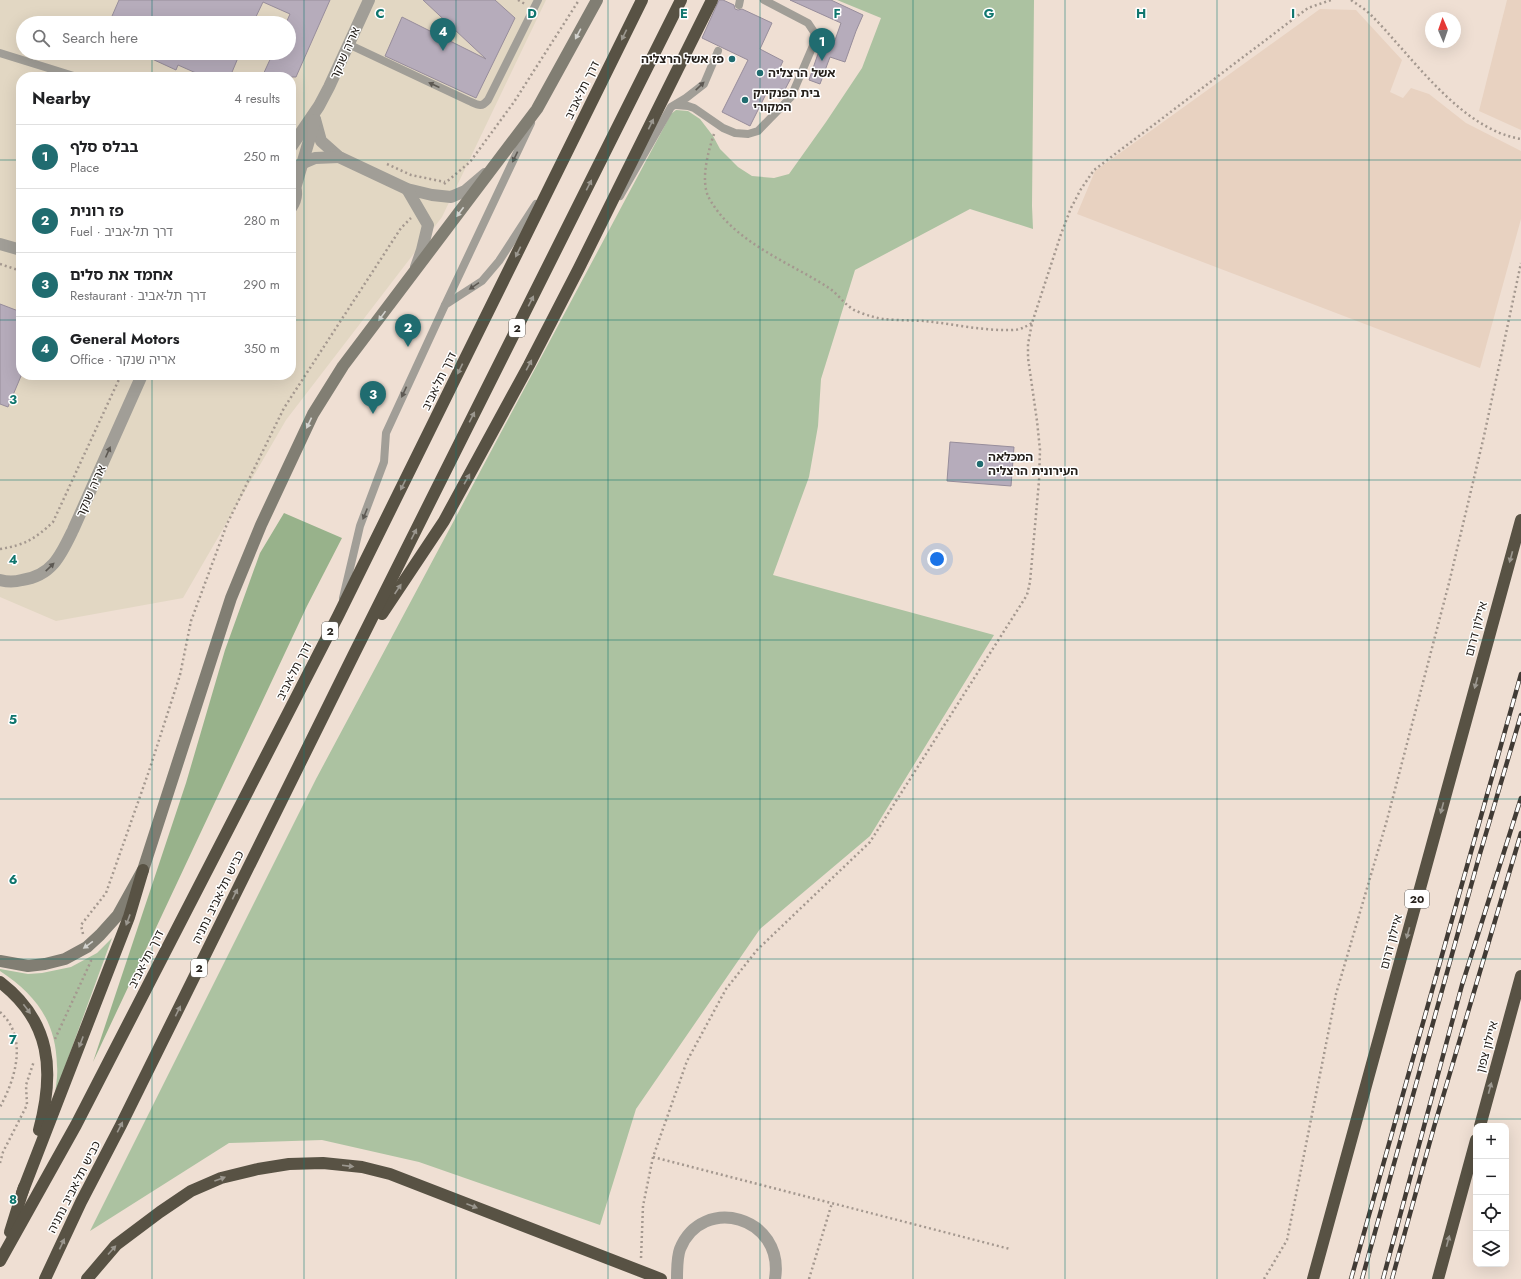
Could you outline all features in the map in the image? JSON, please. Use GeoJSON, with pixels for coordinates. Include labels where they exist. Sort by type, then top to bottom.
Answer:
{"type":"FeatureCollection","features":[{"type":"Feature","properties":{"kind":"highway","name":"דרך תל-אביב"},"geometry":{"type":"LineString","coordinates":[[2,1258],[76,1126],[338,616],[642,0]]}},
{"type":"Feature","properties":{"kind":"highway","name":"2"},"geometry":{"type":"LineString","coordinates":[[353,656],[681,0]]}},
{"type":"Feature","properties":{"kind":"highway"},"geometry":{"type":"LineString","coordinates":[[353,656],[444,521],[529,365],[579,268],[712,0]]}},
{"type":"Feature","properties":{"kind":"highway","name":"איילון דרום"},"geometry":{"type":"LineString","coordinates":[[1313,1279],[1521,520]]}},
{"type":"Feature","properties":{"kind":"highway","name":"כביש תל-אביב נתניה"},"geometry":{"type":"LineString","coordinates":[[45,1279],[81,1202],[121,1125],[353,656]]}},
{"type":"Feature","properties":{"kind":"highway"},"geometry":{"type":"LineString","coordinates":[[22,1193],[129,917],[143,870]]}},
{"type":"Feature","properties":{"kind":"highway","name":"איילון צפון"},"geometry":{"type":"LineString","coordinates":[[1481,1123],[1521,976]]}},
{"type":"Feature","properties":{"kind":"highway"},"geometry":{"type":"LineString","coordinates":[[0,982],[16,995],[30,1011],[37,1024],[45,1048],[47,1068],[44,1115],[2,1258]]}},
{"type":"Feature","properties":{"kind":"highway"},"geometry":{"type":"LineString","coordinates":[[1438,1279],[1473,1151]]}},
{"type":"Feature","properties":{"kind":"highway"},"geometry":{"type":"LineString","coordinates":[[87,1279],[116,1245],[191,1191],[221,1178],[258,1169],[289,1164],[323,1163],[362,1167],[390,1174],[661,1279]]}},
{"type":"Feature","properties":{"kind":"main road"},"geometry":{"type":"LineString","coordinates":[[0,962],[28,966],[65,959],[87,947],[118,915],[143,870],[231,598],[261,525],[313,414],[343,366],[537,109],[597,0]]}},
{"type":"Feature","properties":{"kind":"street","name":"אריה שנקר"},"geometry":{"type":"LineString","coordinates":[[296,140],[319,106],[329,88],[369,0]]}},
{"type":"Feature","properties":{"kind":"street","name":"אריה שנקר"},"geometry":{"type":"LineString","coordinates":[[296,175],[301,164],[319,106]]}},
{"type":"Feature","properties":{"kind":"street"},"geometry":{"type":"LineString","coordinates":[[315,118],[321,141],[338,157],[407,189],[432,195],[451,197],[465,191],[500,160]]}},
{"type":"Feature","properties":{"kind":"street"},"geometry":{"type":"LineString","coordinates":[[301,164],[315,158],[338,157]]}},
{"type":"Feature","properties":{"kind":"street"},"geometry":{"type":"LineString","coordinates":[[407,189],[428,225],[422,250],[413,274]]}},
{"type":"Feature","properties":{"kind":"street","name":"אריה שנקר"},"geometry":{"type":"LineString","coordinates":[[296,190],[296,200]]}},
{"type":"Feature","properties":{"kind":"street"},"geometry":{"type":"LineString","coordinates":[[0,244],[16,249]]}},
{"type":"Feature","properties":{"kind":"street","name":"אריה שנקר"},"geometry":{"type":"LineString","coordinates":[[0,580],[15,582],[42,575],[57,560],[64,549],[140,380]]}},
{"type":"Feature","properties":{"kind":"street"},"geometry":{"type":"LineString","coordinates":[[677,1279],[679,1250],[683,1241],[692,1231],[703,1223],[716,1218],[732,1218],[748,1222],[759,1229],[768,1240],[774,1253],[777,1268],[775,1279]]}},
{"type":"Feature","properties":{"kind":"lane"},"geometry":{"type":"LineString","coordinates":[[348,44],[469,102],[484,105],[488,100],[538,0]]}},
{"type":"Feature","properties":{"kind":"lane"},"geometry":{"type":"LineString","coordinates":[[676,105],[694,108],[723,128],[735,133],[748,134],[758,131],[791,97],[815,41],[814,32],[808,23],[764,0]]}},
{"type":"Feature","properties":{"kind":"lane"},"geometry":{"type":"LineString","coordinates":[[579,268],[671,107],[676,105],[704,84],[718,51]]}},
{"type":"Feature","properties":{"kind":"lane"},"geometry":{"type":"LineString","coordinates":[[0,53],[16,58]]}},
{"type":"Feature","properties":{"kind":"lane"},"geometry":{"type":"LineString","coordinates":[[22,60],[61,72]]}},
{"type":"Feature","properties":{"kind":"lane"},"geometry":{"type":"LineString","coordinates":[[338,616],[360,526],[384,462],[386,433],[537,109]]}},
{"type":"Feature","properties":{"kind":"lane"},"geometry":{"type":"LineString","coordinates":[[445,305],[482,280],[499,261],[561,165]]}},
{"type":"Feature","properties":{"kind":"path"},"geometry":{"type":"LineString","coordinates":[[432,195],[445,182],[470,162],[510,108],[579,0]]}},
{"type":"Feature","properties":{"kind":"path"},"geometry":{"type":"LineString","coordinates":[[640,1270],[643,1206],[653,1157],[686,1061],[726,989],[757,950],[870,842],[1027,595],[1030,582],[1039,481],[1040,450],[1028,358],[1032,323],[1071,208],[1081,189],[1094,170],[1308,8],[1331,0]]}},
{"type":"Feature","properties":{"kind":"path"},"geometry":{"type":"LineString","coordinates":[[1351,0],[1369,14],[1443,93],[1466,114],[1493,129],[1521,139]]}},
{"type":"Feature","properties":{"kind":"path"},"geometry":{"type":"LineString","coordinates":[[715,131],[705,177],[705,187],[709,198],[720,213],[735,229],[758,247],[830,289],[854,309],[872,317],[1012,330],[1021,329],[1032,323]]}},
{"type":"Feature","properties":{"kind":"path"},"geometry":{"type":"LineString","coordinates":[[384,163],[412,175],[445,182]]}},
{"type":"Feature","properties":{"kind":"path"},"geometry":{"type":"LineString","coordinates":[[0,1163],[3,1152],[27,1105],[26,1085],[32,1064],[36,1056],[54,1041],[91,961],[81,925],[106,893],[149,771],[180,675],[191,621],[228,524],[284,408],[401,228],[419,209]]}},
{"type":"Feature","properties":{"kind":"path"},"geometry":{"type":"LineString","coordinates":[[1264,1279],[1287,1240],[1336,994],[1387,820],[1449,583],[1484,436],[1521,262]]}},
{"type":"Feature","properties":{"kind":"path"},"geometry":{"type":"LineString","coordinates":[[0,264],[16,269]]}},
{"type":"Feature","properties":{"kind":"path"},"geometry":{"type":"LineString","coordinates":[[0,549],[21,545],[39,535],[53,522],[119,380]]}},
{"type":"Feature","properties":{"kind":"path"},"geometry":{"type":"LineString","coordinates":[[0,1012],[7,1018],[16,1040],[16,1067],[0,1106]]}},
{"type":"Feature","properties":{"kind":"path"},"geometry":{"type":"LineString","coordinates":[[653,1157],[1010,1249]]}},
{"type":"Feature","properties":{"kind":"path"},"geometry":{"type":"LineString","coordinates":[[809,1279],[832,1203]]}},
{"type":"Feature","properties":{"kind":"shaded area"},"geometry":{"type":"Polygon","coordinates":[[[0,0],[546,0],[442,217],[286,420],[183,598],[56,621],[0,597],[0,0]]]}},
{"type":"Feature","properties":{"kind":"shaded area"},"geometry":{"type":"Polygon","coordinates":[[[1507,0],[1521,0],[1521,130],[1479,111],[1507,0]]]}},
{"type":"Feature","properties":{"kind":"shaded area"},"geometry":{"type":"Polygon","coordinates":[[[1320,9],[1356,10],[1402,60],[1390,92],[1403,98],[1411,88],[1429,94],[1466,123],[1521,151],[1521,219],[1480,368],[1077,214],[1095,171],[1320,9]]]}},
{"type":"Feature","properties":{"kind":"green space"},"geometry":{"type":"Polygon","coordinates":[[[837,0],[1034,0],[1033,229],[970,209],[855,270],[821,379],[818,426],[809,477],[773,575],[994,635],[870,836],[760,929],[636,1109],[600,1225],[419,1162],[322,1140],[229,1143],[90,1231],[316,779],[671,114],[676,110],[688,111],[700,119],[713,136],[720,149],[738,167],[752,176],[774,178],[789,174],[862,68],[881,18],[837,0]]]}},
{"type":"Feature","properties":{"kind":"green space"},"geometry":{"type":"Polygon","coordinates":[[[284,513],[342,538],[307,606],[93,1062],[186,783],[225,650],[260,553],[284,513]]]}},
{"type":"Feature","properties":{"kind":"green space"},"geometry":{"type":"Polygon","coordinates":[[[112,938],[55,1094],[57,1073],[56,1050],[48,1022],[34,1000],[13,980],[0,971],[0,969],[28,974],[42,973],[71,967],[97,953],[112,938]]]}},
{"type":"Feature","properties":{"kind":"building"},"geometry":{"type":"Polygon","coordinates":[[[119,0],[330,0],[296,77],[296,72],[264,72],[270,60],[296,60],[296,16],[289,16],[290,14],[263,2],[256,16],[112,16],[119,0]]]}},
{"type":"Feature","properties":{"kind":"building"},"geometry":{"type":"Polygon","coordinates":[[[423,0],[495,0],[515,18],[476,98],[385,56],[402,17],[486,59],[423,0]]]}},
{"type":"Feature","properties":{"kind":"building"},"geometry":{"type":"Polygon","coordinates":[[[719,0],[723,0],[734,5],[735,9],[742,9],[772,23],[760,49],[783,61],[778,72],[791,78],[780,99],[767,92],[750,126],[722,112],[748,60],[702,38],[719,0]]]}},
{"type":"Feature","properties":{"kind":"building"},"geometry":{"type":"Polygon","coordinates":[[[790,0],[831,0],[863,15],[845,62],[830,57],[820,84],[809,80],[823,39],[834,43],[841,23],[790,0]]]}},
{"type":"Feature","properties":{"kind":"building"},"geometry":{"type":"Polygon","coordinates":[[[154,60],[237,60],[232,72],[194,72],[178,65],[176,70],[154,60]]]}},
{"type":"Feature","properties":{"kind":"building"},"geometry":{"type":"Polygon","coordinates":[[[0,304],[16,310],[16,380],[19,380],[8,407],[0,404],[0,304]]]}},
{"type":"Feature","properties":{"kind":"building","name":"המכלאה העירונית הרצליה"},"geometry":{"type":"Polygon","coordinates":[[[950,442],[1014,447],[1011,486],[947,481],[950,442]]]}},
{"type":"Feature","properties":{"kind":"railway"},"geometry":{"type":"LineString","coordinates":[[1351,1279],[1521,674]]}},
{"type":"Feature","properties":{"kind":"railway"},"geometry":{"type":"LineString","coordinates":[[1362,1279],[1479,857],[1521,715]]}},
{"type":"Feature","properties":{"kind":"railway"},"geometry":{"type":"LineString","coordinates":[[1383,1279],[1462,985],[1521,798]]}},
{"type":"Feature","properties":{"kind":"railway"},"geometry":{"type":"LineString","coordinates":[[1392,1279],[1434,1127],[1521,833]]}},
{"type":"Feature","properties":{"kind":"place","name":"General Motors"},"geometry":{"type":"Point","coordinates":[443,51]}},
{"type":"Feature","properties":{"kind":"place","name":"פז אשל הרצליה"},"geometry":{"type":"Point","coordinates":[732,59]}},
{"type":"Feature","properties":{"kind":"place","name":"בבלס סלף"},"geometry":{"type":"Point","coordinates":[822,61]}},
{"type":"Feature","properties":{"kind":"place","name":"אשל הרצליה"},"geometry":{"type":"Point","coordinates":[760,73]}},
{"type":"Feature","properties":{"kind":"place","name":"בית הפנקייק המקורי"},"geometry":{"type":"Point","coordinates":[745,100]}},
{"type":"Feature","properties":{"kind":"place","name":"פז רונית"},"geometry":{"type":"Point","coordinates":[408,347]}},
{"type":"Feature","properties":{"kind":"place","name":"אחמד את סלים"},"geometry":{"type":"Point","coordinates":[373,414]}},
{"type":"Feature","properties":{"kind":"place","name":"המכלאה העירונית הרצליה"},"geometry":{"type":"Point","coordinates":[980,464]}}]}
